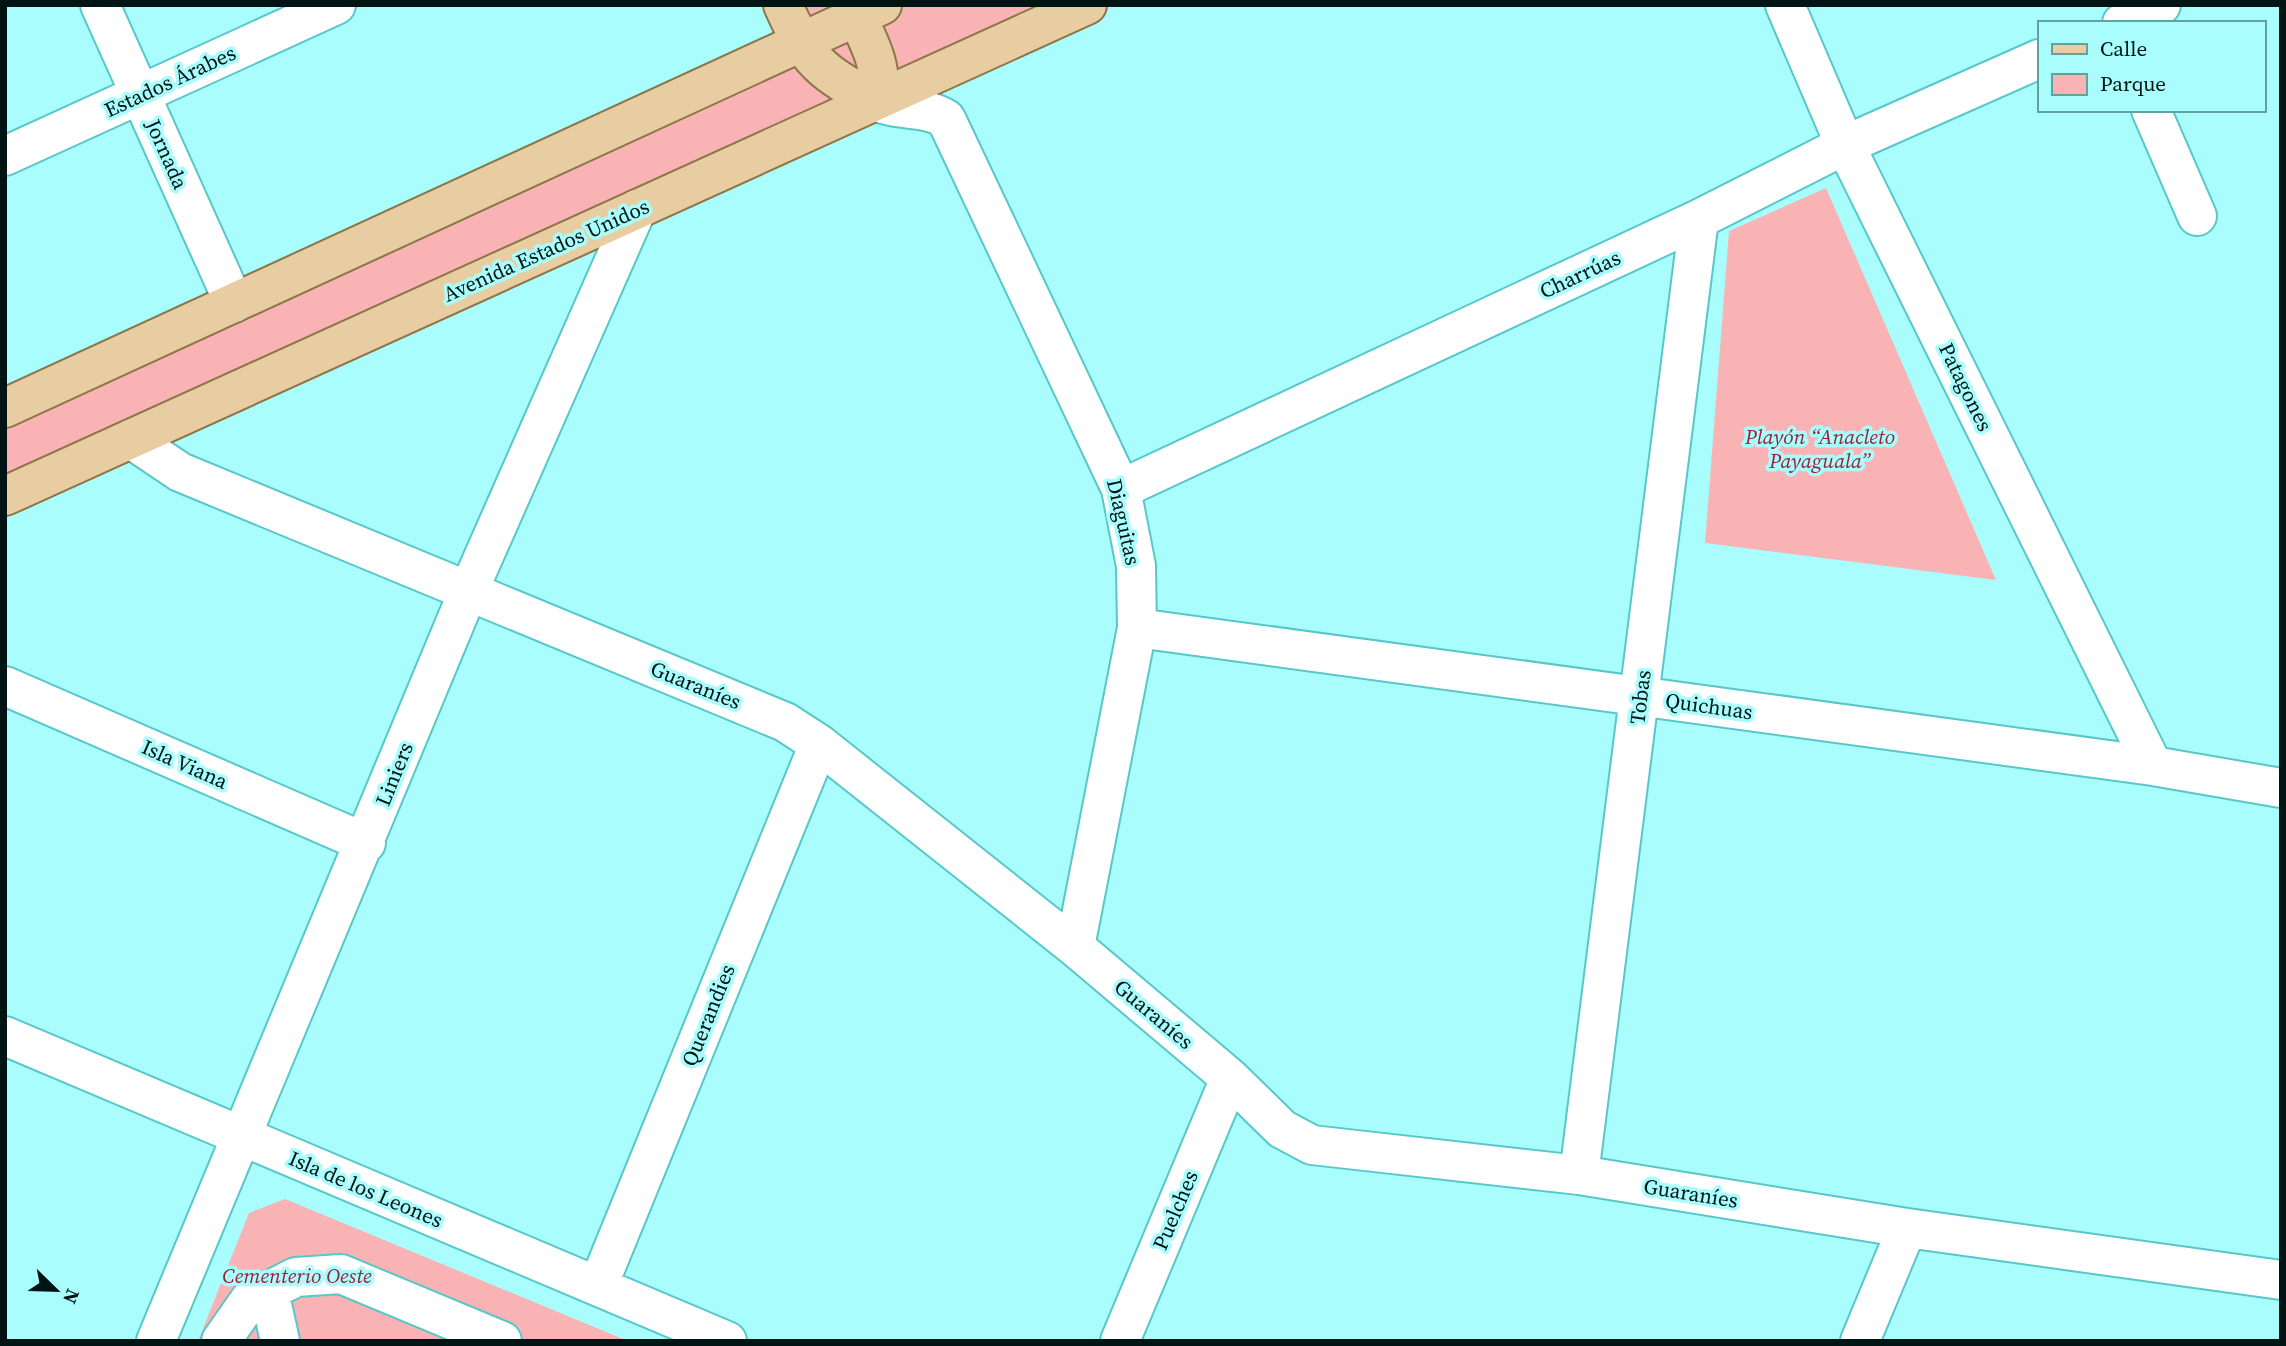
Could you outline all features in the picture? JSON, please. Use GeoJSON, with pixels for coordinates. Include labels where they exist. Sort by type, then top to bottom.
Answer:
{"type":"FeatureCollection","features":[{"type":"Feature","properties":{"kind":"main road"},"geometry":{"type":"LineString","coordinates":[[5,408],[799,42],[863,9],[878,75],[875,102],[826,73],[799,42],[783,5]]}},
{"type":"Feature","properties":{"kind":"main road","name":"Avenida Estados Unidos"},"geometry":{"type":"LineString","coordinates":[[5,496],[1087,5]]}},
{"type":"Feature","properties":{"kind":"street","name":"Jornada"},"geometry":{"type":"LineString","coordinates":[[100,5],[234,303]]}},
{"type":"Feature","properties":{"kind":"street","name":"Estados Árabes"},"geometry":{"type":"LineString","coordinates":[[5,156],[336,5]]}},
{"type":"Feature","properties":{"kind":"street","name":"Patagones"},"geometry":{"type":"LineString","coordinates":[[1786,5],[1845,145],[2153,766]]}},
{"type":"Feature","properties":{"kind":"street"},"geometry":{"type":"LineString","coordinates":[[2126,21],[2161,5]]}},
{"type":"Feature","properties":{"kind":"street","name":"Charrúas"},"geometry":{"type":"LineString","coordinates":[[1121,489],[1699,219],[1845,145],[2038,59]]}},
{"type":"Feature","properties":{"kind":"street","name":"Diaguitas"},"geometry":{"type":"LineString","coordinates":[[875,102],[889,108],[930,111],[946,119],[1121,489],[1136,566],[1137,628],[1075,947]]}},
{"type":"Feature","properties":{"kind":"street"},"geometry":{"type":"LineString","coordinates":[[2152,112],[2197,216]]}},
{"type":"Feature","properties":{"kind":"street","name":"Liniers"},"geometry":{"type":"LineString","coordinates":[[156,1341],[240,1136],[366,843],[468,592],[637,209]]}},
{"type":"Feature","properties":{"kind":"street","name":"Tobas"},"geometry":{"type":"LineString","coordinates":[[1579,1175],[1699,219]]}},
{"type":"Feature","properties":{"kind":"street","name":"Guaraníes"},"geometry":{"type":"LineString","coordinates":[[131,439],[180,472],[785,722],[819,744],[1075,947],[1230,1078],[1282,1129],[1312,1145],[1579,1175],[1906,1228],[2281,1280]]}},
{"type":"Feature","properties":{"kind":"street","name":"Quichuas"},"geometry":{"type":"LineString","coordinates":[[1137,628],[2153,766],[2281,788]]}},
{"type":"Feature","properties":{"kind":"street","name":"Isla Viana"},"geometry":{"type":"LineString","coordinates":[[5,686],[366,843]]}},
{"type":"Feature","properties":{"kind":"street","name":"Querandies"},"geometry":{"type":"LineString","coordinates":[[598,1286],[819,744]]}},
{"type":"Feature","properties":{"kind":"street","name":"Isla de los Leones"},"geometry":{"type":"LineString","coordinates":[[5,1036],[727,1341]]}},
{"type":"Feature","properties":{"kind":"street","name":"Puelches"},"geometry":{"type":"LineString","coordinates":[[1120,1341],[1230,1078]]}},
{"type":"Feature","properties":{"kind":"street"},"geometry":{"type":"LineString","coordinates":[[1860,1341],[1906,1228]]}},
{"type":"Feature","properties":{"kind":"street"},"geometry":{"type":"LineString","coordinates":[[221,1341],[249,1301],[296,1277],[341,1274],[461,1332],[502,1341]]}},
{"type":"Feature","properties":{"kind":"street"},"geometry":{"type":"LineString","coordinates":[[269,1291],[279,1341]]}},
{"type":"Feature","properties":{"kind":"green space"},"geometry":{"type":"Polygon","coordinates":[[[783,5],[1087,5],[5,496],[5,408],[799,42],[783,5]]]}},
{"type":"Feature","properties":{"kind":"green space","name":"Playón “Anacleto Payaguala”"},"geometry":{"type":"Polygon","coordinates":[[[1826,188],[1996,580],[1705,543],[1729,231],[1826,188]]]}},
{"type":"Feature","properties":{"kind":"green space","name":"Cementerio Oeste"},"geometry":{"type":"Polygon","coordinates":[[[285,1199],[628,1341],[198,1341],[249,1213],[285,1199]]]}}]}
